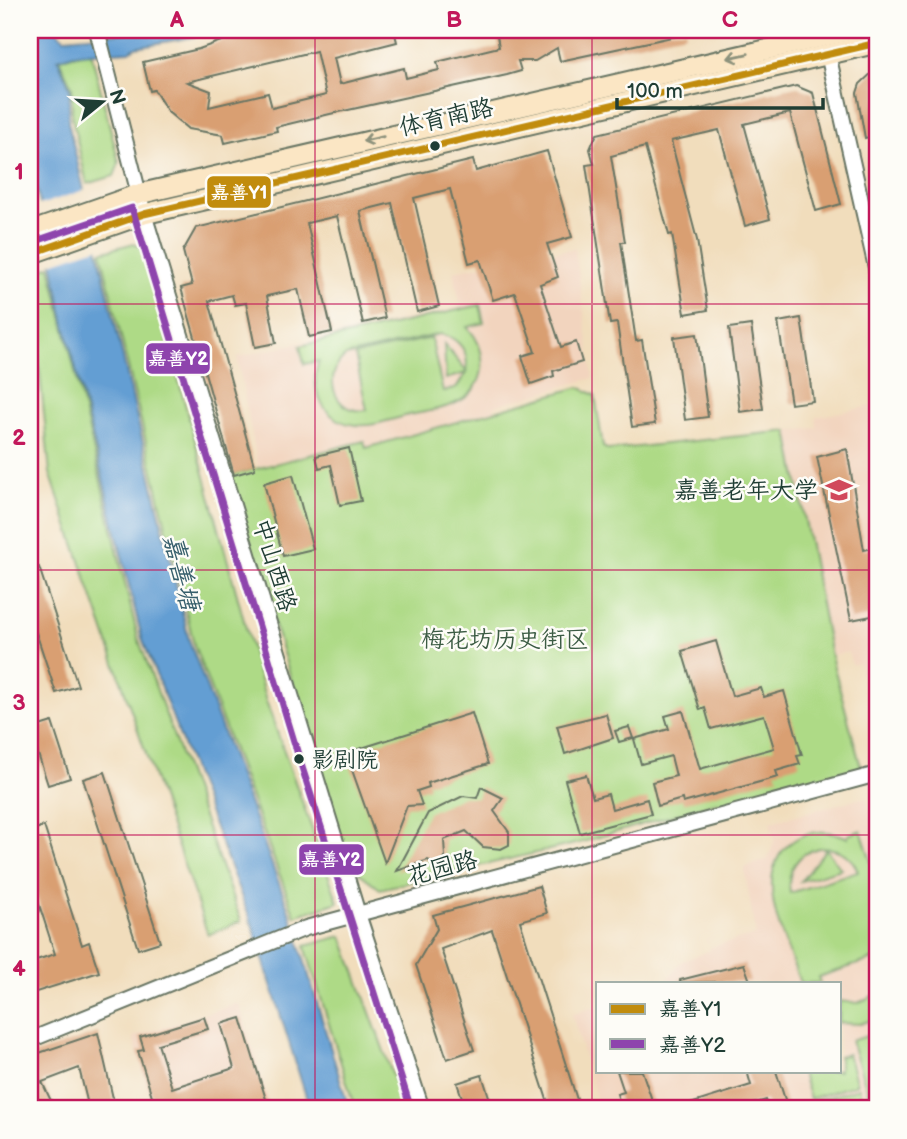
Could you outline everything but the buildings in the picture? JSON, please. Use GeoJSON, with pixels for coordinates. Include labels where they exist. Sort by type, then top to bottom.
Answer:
{"type":"FeatureCollection","features":[{"type":"Feature","properties":{"kind":"main road","name":"体育南路"},"geometry":{"type":"LineString","coordinates":[[30,232],[139,194],[852,30]]}},
{"type":"Feature","properties":{"kind":"main road","name":"体育南路"},"geometry":{"type":"LineString","coordinates":[[30,254],[144,214],[877,43]]}},
{"type":"Feature","properties":{"kind":"street","name":"中山西路"},"geometry":{"type":"LineString","coordinates":[[97,30],[144,214],[358,914],[422,1109]]}},
{"type":"Feature","properties":{"kind":"street"},"geometry":{"type":"LineString","coordinates":[[828,54],[877,272]]}},
{"type":"Feature","properties":{"kind":"street","name":"花园路"},"geometry":{"type":"LineString","coordinates":[[30,1040],[306,928],[877,774]]}},
{"type":"Feature","properties":{"kind":"shaded area"},"geometry":{"type":"Polygon","coordinates":[[[575,248],[593,378],[494,406],[495,414],[366,448],[363,442],[258,466],[237,357],[461,307],[453,271],[575,248]]]}},
{"type":"Feature","properties":{"kind":"shaded area","name":"嘉善老年大学"},"geometry":{"type":"Polygon","coordinates":[[[877,405],[877,672],[861,675],[859,663],[852,665],[848,652],[831,656],[788,431],[817,428],[816,417],[877,405]]]}},
{"type":"Feature","properties":{"kind":"shaded area"},"geometry":{"type":"Polygon","coordinates":[[[866,797],[877,835],[877,1109],[599,1109],[572,1014],[596,1006],[596,1072],[841,1072],[841,982],[666,982],[682,961],[709,951],[711,947],[756,935],[744,868],[768,859],[774,841],[770,822],[866,797]]]}},
{"type":"Feature","properties":{"kind":"shaded area"},"geometry":{"type":"Polygon","coordinates":[[[239,1003],[271,1109],[154,1109],[133,1037],[239,1003]]]}},
{"type":"Feature","properties":{"kind":"green space"},"geometry":{"type":"Polygon","coordinates":[[[91,52],[119,163],[114,176],[87,184],[72,118],[72,87],[59,59],[91,52]]]}},
{"type":"Feature","properties":{"kind":"green space"},"geometry":{"type":"Polygon","coordinates":[[[134,243],[143,249],[265,698],[338,902],[295,916],[194,645],[101,252],[134,243]]]}},
{"type":"Feature","properties":{"kind":"green space"},"geometry":{"type":"Polygon","coordinates":[[[50,266],[138,638],[241,921],[208,935],[50,473],[30,274],[50,266]]]}},
{"type":"Feature","properties":{"kind":"green space"},"geometry":{"type":"Polygon","coordinates":[[[480,305],[484,323],[467,327],[479,347],[482,368],[480,379],[467,397],[445,407],[369,425],[345,423],[327,411],[317,393],[316,372],[319,361],[304,364],[300,346],[480,305]],[[440,334],[346,356],[334,373],[333,383],[339,400],[356,410],[367,410],[355,355],[431,338],[443,392],[457,387],[466,373],[446,379],[444,344],[466,371],[465,352],[458,342],[440,334]]]}},
{"type":"Feature","properties":{"kind":"green space","name":"梅花坊历史街区"},"geometry":{"type":"Polygon","coordinates":[[[579,387],[595,395],[603,447],[609,450],[788,431],[831,656],[862,771],[812,786],[723,806],[718,802],[579,843],[380,889],[349,865],[228,476],[364,441],[366,448],[579,387]]]}},
{"type":"Feature","properties":{"kind":"green space"},"geometry":{"type":"Polygon","coordinates":[[[861,830],[877,880],[877,958],[818,977],[820,982],[800,982],[774,907],[774,869],[781,852],[802,836],[822,832],[848,838],[848,835],[861,830]],[[819,848],[811,850],[799,859],[790,877],[790,893],[858,871],[847,856],[837,850],[819,848]]]}},
{"type":"Feature","properties":{"kind":"green space"},"geometry":{"type":"Polygon","coordinates":[[[826,849],[841,869],[801,881],[826,849]]]}},
{"type":"Feature","properties":{"kind":"green space"},"geometry":{"type":"Polygon","coordinates":[[[342,936],[405,1109],[355,1109],[305,946],[342,936]]]}},
{"type":"Feature","properties":{"kind":"green space"},"geometry":{"type":"Polygon","coordinates":[[[877,994],[877,1018],[860,1024],[841,1023],[841,1001],[858,1003],[877,994]]]}},
{"type":"Feature","properties":{"kind":"green space"},"geometry":{"type":"Polygon","coordinates":[[[877,1033],[877,1109],[873,1109],[851,1041],[877,1033]]]}},
{"type":"Feature","properties":{"kind":"green space"},"geometry":{"type":"Polygon","coordinates":[[[848,1054],[857,1084],[810,1099],[801,1072],[841,1072],[841,1056],[848,1054]]]}},
{"type":"Feature","properties":{"kind":"green space"},"geometry":{"type":"Polygon","coordinates":[[[859,1088],[865,1109],[814,1109],[812,1102],[859,1088]]]}},
{"type":"Feature","properties":{"kind":"water"},"geometry":{"type":"Polygon","coordinates":[[[30,30],[56,30],[64,38],[158,30],[234,30],[135,47],[130,51],[74,54],[58,59],[70,88],[68,122],[189,640],[291,916],[349,1109],[310,1109],[252,924],[142,638],[65,325],[30,156],[30,30]]]}},
{"type":"Feature","properties":{"kind":"pier"},"geometry":{"type":"Polygon","coordinates":[[[87,189],[100,247],[49,264],[37,206],[87,189]]]}},
{"type":"Feature","properties":{"kind":"transit line","name":"嘉善Y1"},"geometry":{"type":"LineString","coordinates":[[30,254],[144,214],[877,43]]}},
{"type":"Feature","properties":{"kind":"transit line","name":"嘉善Y2"},"geometry":{"type":"LineString","coordinates":[[33,242],[132,208],[300,761],[411,1109]]}},
{"type":"Feature","properties":{"kind":"place","name":"嘉善老年大学"},"geometry":{"type":"Point","coordinates":[839,490]}},
{"type":"Feature","properties":{"kind":"place","name":"影剧院"},"geometry":{"type":"Point","coordinates":[299,759]}},
{"type":"Feature","properties":{"kind":"water label","name":"嘉善塘"},"geometry":{"type":"Point","coordinates":[182,572]}}]}
